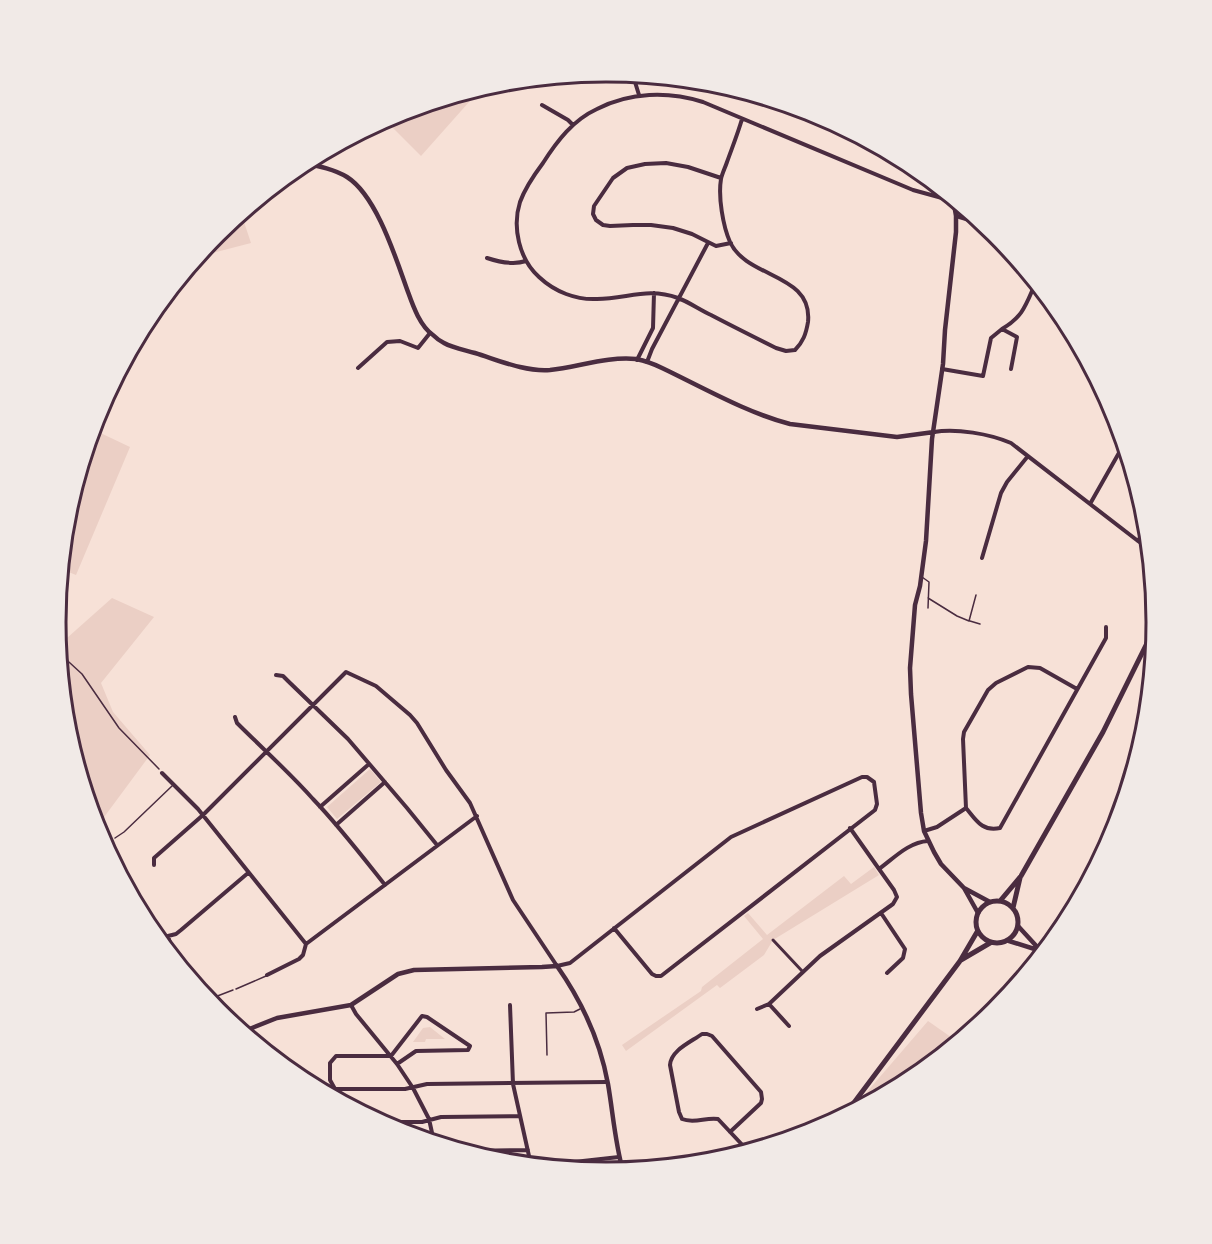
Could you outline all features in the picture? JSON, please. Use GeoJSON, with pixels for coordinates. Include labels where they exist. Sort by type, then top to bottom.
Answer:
{"type":"FeatureCollection","features":[{"type":"Feature","properties":{"kind":"main road"},"geometry":{"type":"LineString","coordinates":[[1000,901],[1021,876],[1103,732],[1145,647]]}},
{"type":"Feature","properties":{"kind":"main road"},"geometry":{"type":"LineString","coordinates":[[1013,908],[1021,876]]}},
{"type":"Feature","properties":{"kind":"main road"},"geometry":{"type":"LineString","coordinates":[[1000,901],[1013,908],[1018,916],[1018,926],[1015,934],[1009,940],[1000,944],[990,943],[977,932],[975,922],[983,906],[990,902],[1000,901]]}},
{"type":"Feature","properties":{"kind":"main road"},"geometry":{"type":"LineString","coordinates":[[856,1101],[960,961],[977,932]]}},
{"type":"Feature","properties":{"kind":"main road"},"geometry":{"type":"LineString","coordinates":[[960,961],[990,943]]}},
{"type":"Feature","properties":{"kind":"street"},"geometry":{"type":"LineString","coordinates":[[635,83],[639,95]]}},
{"type":"Feature","properties":{"kind":"street"},"geometry":{"type":"LineString","coordinates":[[742,119],[721,178],[722,214],[731,243],[745,260],[794,287],[807,303],[805,337],[795,350],[786,351],[776,348],[678,298],[641,293],[598,299],[559,292],[538,277],[526,261],[517,236],[517,219],[520,202],[527,186],[555,145],[573,125],[596,109],[639,95],[654,94],[691,98],[742,119],[914,190],[937,196]]}},
{"type":"Feature","properties":{"kind":"street"},"geometry":{"type":"LineString","coordinates":[[542,105],[573,125]]}},
{"type":"Feature","properties":{"kind":"street"},"geometry":{"type":"LineString","coordinates":[[721,178],[688,167],[666,163],[636,165],[627,168],[613,178],[594,206],[593,214],[596,220],[603,225],[651,225],[673,228],[692,234],[716,246],[731,243]]}},
{"type":"Feature","properties":{"kind":"street"},"geometry":{"type":"LineString","coordinates":[[317,166],[345,175],[364,193],[392,246],[413,306],[430,333],[445,343],[526,368],[548,370],[626,359],[647,362],[756,413],[790,424],[897,437],[943,430],[999,438],[1011,443],[1140,544]]}},
{"type":"Feature","properties":{"kind":"street"},"geometry":{"type":"LineString","coordinates":[[955,210],[956,232],[942,369],[932,439],[926,541],[915,605],[910,668],[912,714],[924,831],[941,864],[964,888],[978,913]]}},
{"type":"Feature","properties":{"kind":"street"},"geometry":{"type":"LineString","coordinates":[[956,216],[965,219]]}},
{"type":"Feature","properties":{"kind":"street"},"geometry":{"type":"LineString","coordinates":[[647,362],[708,243]]}},
{"type":"Feature","properties":{"kind":"street"},"geometry":{"type":"LineString","coordinates":[[487,258],[498,262],[526,261]]}},
{"type":"Feature","properties":{"kind":"street"},"geometry":{"type":"LineString","coordinates":[[942,369],[983,376],[991,338],[1022,313],[1032,291]]}},
{"type":"Feature","properties":{"kind":"street"},"geometry":{"type":"LineString","coordinates":[[638,360],[653,328],[654,293]]}},
{"type":"Feature","properties":{"kind":"street"},"geometry":{"type":"LineString","coordinates":[[1002,330],[1017,337],[1011,369]]}},
{"type":"Feature","properties":{"kind":"street"},"geometry":{"type":"LineString","coordinates":[[358,369],[387,342],[400,341],[418,348],[430,333]]}},
{"type":"Feature","properties":{"kind":"street"},"geometry":{"type":"LineString","coordinates":[[1090,504],[1119,453]]}},
{"type":"Feature","properties":{"kind":"street"},"geometry":{"type":"LineString","coordinates":[[982,558],[1001,493],[1028,456]]}},
{"type":"Feature","properties":{"kind":"street"},"geometry":{"type":"LineString","coordinates":[[1077,689],[1041,668],[1028,668],[996,683],[988,690],[964,732],[963,739],[966,807],[980,824],[991,830],[1000,828],[1106,638],[1107,627]]}},
{"type":"Feature","properties":{"kind":"street"},"geometry":{"type":"LineString","coordinates":[[154,865],[154,858],[202,815],[346,672],[376,686],[410,715],[470,803],[513,900],[583,1008],[598,1044],[620,1162]]}},
{"type":"Feature","properties":{"kind":"street"},"geometry":{"type":"LineString","coordinates":[[276,675],[283,676],[348,739],[437,845]]}},
{"type":"Feature","properties":{"kind":"street"},"geometry":{"type":"LineString","coordinates":[[235,717],[237,723],[320,807],[385,885]]}},
{"type":"Feature","properties":{"kind":"street"},"geometry":{"type":"LineString","coordinates":[[320,807],[369,764]]}},
{"type":"Feature","properties":{"kind":"street"},"geometry":{"type":"LineString","coordinates":[[162,773],[202,815],[306,944]]}},
{"type":"Feature","properties":{"kind":"street"},"geometry":{"type":"LineString","coordinates":[[251,1029],[277,1018],[351,1005],[405,971],[542,968],[570,963],[614,928],[731,837],[862,777],[867,777],[874,782],[877,807],[661,976],[652,974],[614,928]]}},
{"type":"Feature","properties":{"kind":"street"},"geometry":{"type":"LineString","coordinates":[[336,825],[385,782]]}},
{"type":"Feature","properties":{"kind":"street"},"geometry":{"type":"LineString","coordinates":[[924,831],[937,827],[966,807]]}},
{"type":"Feature","properties":{"kind":"street"},"geometry":{"type":"LineString","coordinates":[[267,975],[303,956],[306,944],[477,816]]}},
{"type":"Feature","properties":{"kind":"street"},"geometry":{"type":"LineString","coordinates":[[758,1009],[769,1004],[820,956],[893,904],[897,897],[850,828]]}},
{"type":"Feature","properties":{"kind":"street"},"geometry":{"type":"LineString","coordinates":[[879,869],[911,845],[928,841]]}},
{"type":"Feature","properties":{"kind":"street"},"geometry":{"type":"LineString","coordinates":[[168,936],[182,930],[248,873]]}},
{"type":"Feature","properties":{"kind":"street"},"geometry":{"type":"LineString","coordinates":[[964,888],[990,902]]}},
{"type":"Feature","properties":{"kind":"street"},"geometry":{"type":"LineString","coordinates":[[881,913],[905,949],[903,958],[887,973]]}},
{"type":"Feature","properties":{"kind":"street"},"geometry":{"type":"LineString","coordinates":[[1018,926],[1037,946]]}},
{"type":"Feature","properties":{"kind":"street"},"geometry":{"type":"LineString","coordinates":[[773,940],[803,972]]}},
{"type":"Feature","properties":{"kind":"street"},"geometry":{"type":"LineString","coordinates":[[1009,940],[1036,949]]}},
{"type":"Feature","properties":{"kind":"street"},"geometry":{"type":"LineString","coordinates":[[769,1004],[789,1026]]}},
{"type":"Feature","properties":{"kind":"street"},"geometry":{"type":"LineString","coordinates":[[351,1005],[413,1088],[429,1119],[432,1133]]}},
{"type":"Feature","properties":{"kind":"street"},"geometry":{"type":"LineString","coordinates":[[510,1005],[513,1084],[529,1156]]}},
{"type":"Feature","properties":{"kind":"street"},"geometry":{"type":"LineString","coordinates":[[391,1056],[422,1016],[428,1017],[470,1046],[468,1050],[416,1051],[397,1064]]}},
{"type":"Feature","properties":{"kind":"street"},"geometry":{"type":"LineString","coordinates":[[730,1132],[761,1103],[761,1092],[712,1036],[702,1034],[674,1053],[670,1059],[679,1112],[682,1119],[689,1121],[718,1119],[742,1145]]}},
{"type":"Feature","properties":{"kind":"street"},"geometry":{"type":"LineString","coordinates":[[391,1056],[336,1056],[330,1063],[330,1080],[335,1089],[405,1089],[427,1084],[607,1082]]}},
{"type":"Feature","properties":{"kind":"street"},"geometry":{"type":"LineString","coordinates":[[402,1122],[422,1122],[441,1117],[520,1116]]}},
{"type":"Feature","properties":{"kind":"street"},"geometry":{"type":"LineString","coordinates":[[495,1151],[528,1150]]}},
{"type":"Feature","properties":{"kind":"street"},"geometry":{"type":"LineString","coordinates":[[581,1161],[619,1157]]}},
{"type":"Feature","properties":{"kind":"lane"},"geometry":{"type":"LineString","coordinates":[[921,577],[929,582],[928,608]]}},
{"type":"Feature","properties":{"kind":"lane"},"geometry":{"type":"LineString","coordinates":[[969,621],[976,594]]}},
{"type":"Feature","properties":{"kind":"lane"},"geometry":{"type":"LineString","coordinates":[[928,598],[957,616],[980,624]]}},
{"type":"Feature","properties":{"kind":"lane"},"geometry":{"type":"LineString","coordinates":[[115,838],[174,784]]}},
{"type":"Feature","properties":{"kind":"lane"},"geometry":{"type":"LineString","coordinates":[[236,989],[267,975]]}},
{"type":"Feature","properties":{"kind":"lane"},"geometry":{"type":"LineString","coordinates":[[547,1055],[546,1013],[574,1012],[583,1008]]}},
{"type":"Feature","properties":{"kind":"path"},"geometry":{"type":"LineString","coordinates":[[67,661],[82,674],[119,728],[162,773]]}},
{"type":"Feature","properties":{"kind":"path"},"geometry":{"type":"LineString","coordinates":[[217,997],[236,989]]}},
{"type":"Feature","properties":{"kind":"shaded area"},"geometry":{"type":"Polygon","coordinates":[[[472,99],[421,156],[392,127],[472,99]]]}},
{"type":"Feature","properties":{"kind":"shaded area"},"geometry":{"type":"Polygon","coordinates":[[[244,222],[251,243],[212,253],[244,222]]]}},
{"type":"Feature","properties":{"kind":"shaded area"},"geometry":{"type":"Polygon","coordinates":[[[100,433],[130,447],[76,575],[69,572],[76,517],[84,482],[100,433]]]}},
{"type":"Feature","properties":{"kind":"shaded area"},"geometry":{"type":"Polygon","coordinates":[[[112,598],[154,617],[101,683],[113,712],[150,755],[103,818],[84,762],[76,727],[66,638],[112,598]]]}},
{"type":"Feature","properties":{"kind":"shaded area"},"geometry":{"type":"Polygon","coordinates":[[[370,769],[381,782],[337,819],[327,807],[370,769]]]}},
{"type":"Feature","properties":{"kind":"shaded area"},"geometry":{"type":"Polygon","coordinates":[[[874,867],[879,875],[773,940],[764,955],[720,988],[717,985],[626,1051],[622,1045],[701,991],[702,987],[763,939],[744,916],[748,913],[767,935],[844,876],[851,884],[874,867]]]}},
{"type":"Feature","properties":{"kind":"shaded area"},"geometry":{"type":"Polygon","coordinates":[[[928,1021],[951,1037],[906,1071],[863,1097],[928,1021]]]}},
{"type":"Feature","properties":{"kind":"shaded area"},"geometry":{"type":"Polygon","coordinates":[[[430,1027],[445,1039],[413,1042],[423,1028],[430,1027]]]}}]}
